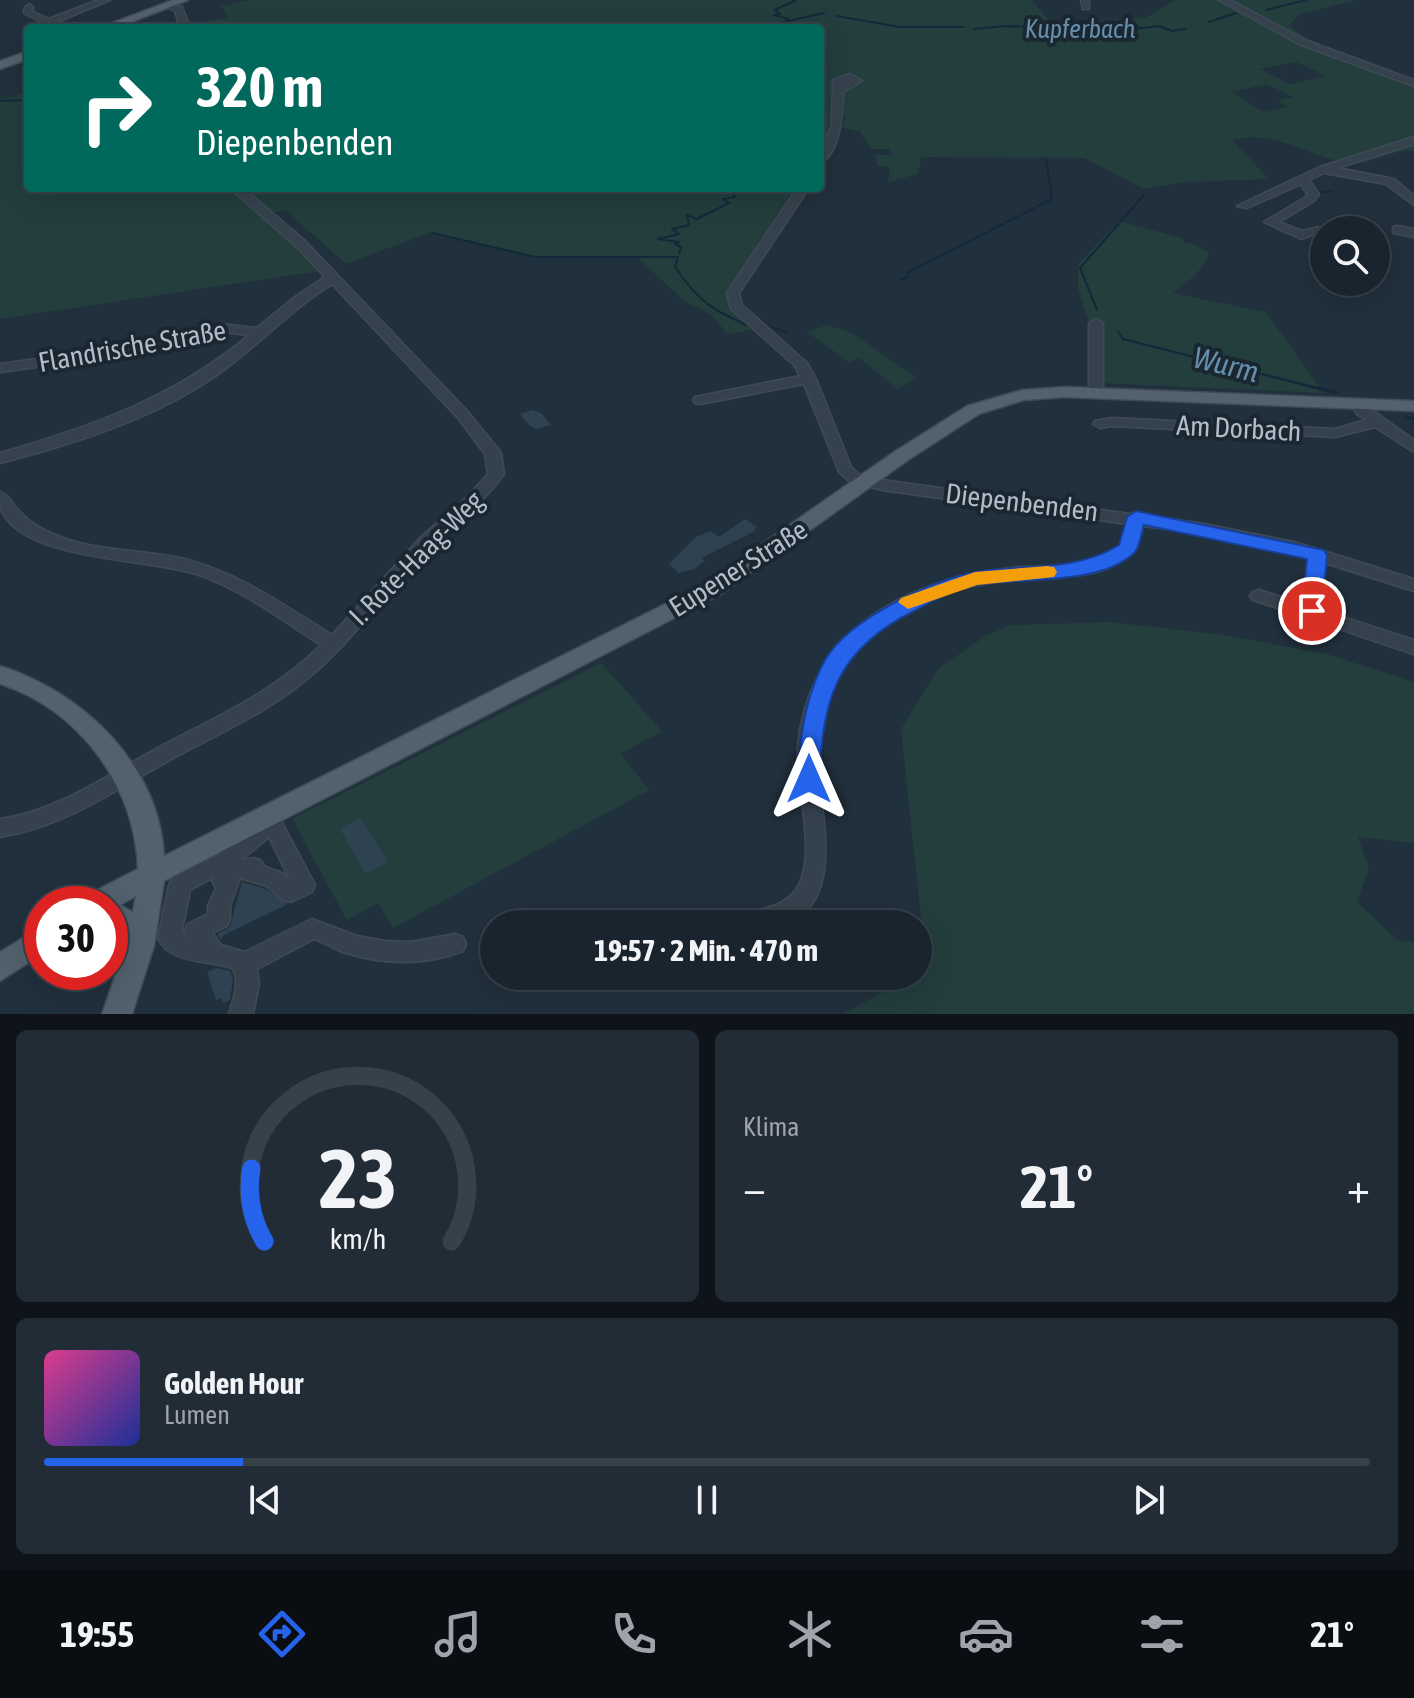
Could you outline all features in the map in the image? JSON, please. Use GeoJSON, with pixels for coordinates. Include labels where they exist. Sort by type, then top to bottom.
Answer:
{"type":"FeatureCollection","features":[{"type":"Feature","properties":{"kind":"main road"},"geometry":{"type":"LineString","coordinates":[[116,24],[183,0]]}},
{"type":"Feature","properties":{"kind":"main road"},"geometry":{"type":"LineString","coordinates":[[0,65],[24,56]]}},
{"type":"Feature","properties":{"kind":"main road","name":"Eupener Straße"},"geometry":{"type":"LineString","coordinates":[[128,886],[686,604],[761,558],[954,420],[985,405],[1041,393],[1096,392],[1414,406]]}},
{"type":"Feature","properties":{"kind":"main road"},"geometry":{"type":"LineString","coordinates":[[0,675],[60,704],[93,730],[128,775],[146,817],[151,873],[149,906],[140,946],[117,1014]]}},
{"type":"Feature","properties":{"kind":"main road"},"geometry":{"type":"LineString","coordinates":[[128,923],[133,926],[140,946]]}},
{"type":"Feature","properties":{"kind":"main road"},"geometry":{"type":"LineString","coordinates":[[0,968],[24,951]]}},
{"type":"Feature","properties":{"kind":"street"},"geometry":{"type":"LineString","coordinates":[[44,24],[106,0]]}},
{"type":"Feature","properties":{"kind":"street"},"geometry":{"type":"LineString","coordinates":[[1227,2],[1302,42],[1414,83]]}},
{"type":"Feature","properties":{"kind":"street"},"geometry":{"type":"LineString","coordinates":[[168,6],[179,9],[184,24]]}},
{"type":"Feature","properties":{"kind":"street"},"geometry":{"type":"LineString","coordinates":[[29,7],[28,13],[49,22]]}},
{"type":"Feature","properties":{"kind":"street"},"geometry":{"type":"LineString","coordinates":[[824,153],[837,127],[838,90]]}},
{"type":"Feature","properties":{"kind":"street"},"geometry":{"type":"LineString","coordinates":[[1243,206],[1324,169],[1414,140]]}},
{"type":"Feature","properties":{"kind":"street"},"geometry":{"type":"LineString","coordinates":[[1324,169],[1390,181],[1414,202]]}},
{"type":"Feature","properties":{"kind":"street"},"geometry":{"type":"LineString","coordinates":[[1303,179],[1313,194],[1310,199],[1270,222],[1301,235],[1310,233]]}},
{"type":"Feature","properties":{"kind":"street","name":"I. Rote-Haag-Weg"},"geometry":{"type":"LineString","coordinates":[[5,827],[39,820],[271,696],[304,672],[333,644],[426,541],[482,494],[496,474],[493,453],[471,425],[301,244],[241,192]]}},
{"type":"Feature","properties":{"kind":"street"},"geometry":{"type":"LineString","coordinates":[[800,192],[733,293],[736,306],[800,363],[844,469],[866,483]]}},
{"type":"Feature","properties":{"kind":"street"},"geometry":{"type":"LineString","coordinates":[[1397,230],[1414,233]]}},
{"type":"Feature","properties":{"kind":"street"},"geometry":{"type":"LineString","coordinates":[[0,458],[88,431],[207,375],[263,333],[305,296],[331,279]]}},
{"type":"Feature","properties":{"kind":"street"},"geometry":{"type":"LineString","coordinates":[[1096,323],[1096,392]]}},
{"type":"Feature","properties":{"kind":"street","name":"Flandrische Straße"},"geometry":{"type":"LineString","coordinates":[[0,368],[132,350],[221,328],[263,333]]}},
{"type":"Feature","properties":{"kind":"street"},"geometry":{"type":"LineString","coordinates":[[700,400],[809,379]]}},
{"type":"Feature","properties":{"kind":"street"},"geometry":{"type":"LineString","coordinates":[[1358,404],[1377,422],[1414,447]]}},
{"type":"Feature","properties":{"kind":"street","name":"Am Dorbach"},"geometry":{"type":"LineString","coordinates":[[1100,424],[1112,422],[1335,433],[1377,422]]}},
{"type":"Feature","properties":{"kind":"street","name":"Diepenbenden"},"geometry":{"type":"LineString","coordinates":[[866,483],[1136,517],[1317,555],[1414,585]]}},
{"type":"Feature","properties":{"kind":"street"},"geometry":{"type":"LineString","coordinates":[[0,497],[6,509],[43,536],[70,546],[201,569],[231,581],[333,644]]}},
{"type":"Feature","properties":{"kind":"street"},"geometry":{"type":"LineString","coordinates":[[783,910],[803,899],[816,872],[807,753],[810,731],[835,662],[856,638],[904,604],[940,589],[975,579],[1094,566],[1118,557],[1128,548],[1136,517]]}},
{"type":"Feature","properties":{"kind":"street"},"geometry":{"type":"LineString","coordinates":[[1312,611],[1317,555]]}},
{"type":"Feature","properties":{"kind":"street"},"geometry":{"type":"LineString","coordinates":[[1259,596],[1414,647]]}},
{"type":"Feature","properties":{"kind":"street"},"geometry":{"type":"LineString","coordinates":[[273,825],[304,885],[291,893],[274,879],[251,872],[254,867],[234,870],[223,881],[229,881],[219,906],[219,919],[196,931],[211,948],[179,947],[175,938],[169,938],[174,915],[180,885],[226,860],[257,833],[273,825]]}},
{"type":"Feature","properties":{"kind":"street"},"geometry":{"type":"LineString","coordinates":[[244,964],[312,929],[323,929],[336,940],[387,953],[410,955],[455,944]]}},
{"type":"Feature","properties":{"kind":"street"},"geometry":{"type":"LineString","coordinates":[[185,952],[234,955],[244,964],[248,986],[241,1014]]}},
{"type":"Feature","properties":{"kind":"green space"},"geometry":{"type":"Polygon","coordinates":[[[250,0],[1032,0],[1050,22],[1145,18],[1176,0],[1356,0],[1299,15],[1289,25],[1312,42],[1414,81],[1414,151],[1397,152],[1355,164],[1262,138],[1232,140],[1269,179],[1186,182],[1144,189],[1084,158],[921,157],[918,174],[888,182],[890,167],[877,166],[875,155],[892,155],[889,149],[871,149],[860,131],[842,128],[845,115],[841,113],[841,94],[859,81],[849,76],[832,80],[833,128],[824,143],[824,24],[189,24],[229,17],[220,6],[250,0]],[[1296,62],[1260,69],[1290,84],[1326,76],[1296,62]],[[1267,84],[1231,92],[1264,112],[1287,107],[1277,100],[1293,97],[1267,84]]]}},
{"type":"Feature","properties":{"kind":"green space"},"geometry":{"type":"Polygon","coordinates":[[[24,92],[24,192],[236,192],[267,216],[320,271],[0,319],[0,100],[24,92]]]}},
{"type":"Feature","properties":{"kind":"green space"},"geometry":{"type":"Polygon","coordinates":[[[247,192],[791,192],[726,293],[730,307],[754,329],[728,334],[710,314],[683,300],[638,258],[534,258],[431,232],[346,264],[285,210],[273,213],[247,192]]]}},
{"type":"Feature","properties":{"kind":"green space"},"geometry":{"type":"Polygon","coordinates":[[[1119,221],[1182,238],[1183,242],[1209,253],[1198,271],[1173,293],[1266,312],[1324,393],[1099,383],[1104,335],[1091,330],[1078,288],[1078,264],[1119,221]]]}},
{"type":"Feature","properties":{"kind":"green space"},"geometry":{"type":"Polygon","coordinates":[[[827,325],[852,333],[917,378],[898,389],[859,358],[849,362],[807,332],[827,325]]]}},
{"type":"Feature","properties":{"kind":"green space"},"geometry":{"type":"Polygon","coordinates":[[[1110,622],[1225,635],[1327,654],[1414,682],[1414,843],[1358,837],[1369,869],[1357,902],[1397,940],[1414,942],[1414,1014],[843,1014],[886,990],[932,990],[932,910],[920,910],[901,729],[938,669],[985,636],[1012,625],[1110,622]]]}},
{"type":"Feature","properties":{"kind":"green space"},"geometry":{"type":"Polygon","coordinates":[[[601,663],[662,731],[621,754],[649,790],[393,928],[378,903],[347,920],[292,819],[601,663]]]}},
{"type":"Feature","properties":{"kind":"building"},"geometry":{"type":"Polygon","coordinates":[[[533,410],[541,413],[551,425],[537,429],[530,426],[520,414],[533,410]]]}},
{"type":"Feature","properties":{"kind":"building"},"geometry":{"type":"Polygon","coordinates":[[[745,519],[757,527],[753,532],[701,558],[705,561],[694,569],[679,573],[669,564],[696,537],[711,531],[719,537],[745,519]]]}},
{"type":"Feature","properties":{"kind":"building"},"geometry":{"type":"Polygon","coordinates":[[[360,818],[388,862],[366,874],[340,829],[360,818]]]}},
{"type":"Feature","properties":{"kind":"building"},"geometry":{"type":"Polygon","coordinates":[[[242,882],[266,889],[288,904],[222,936],[221,940],[217,934],[230,927],[242,882]]]}},
{"type":"Feature","properties":{"kind":"building"},"geometry":{"type":"Polygon","coordinates":[[[216,968],[230,971],[233,979],[230,1000],[223,1003],[221,998],[216,1000],[207,972],[216,968]]]}},
{"type":"Feature","properties":{"kind":"waterway"},"geometry":{"type":"LineString","coordinates":[[788,19],[774,15],[780,14],[775,10],[796,0]]}},
{"type":"Feature","properties":{"kind":"waterway","name":"Kupferbach"},"geometry":{"type":"LineString","coordinates":[[1266,10],[1306,0]]}},
{"type":"Feature","properties":{"kind":"waterway","name":"Kupferbach"},"geometry":{"type":"LineString","coordinates":[[775,24],[824,13]]}},
{"type":"Feature","properties":{"kind":"waterway","name":"Kupferbach"},"geometry":{"type":"LineString","coordinates":[[1209,22],[1236,13]]}},
{"type":"Feature","properties":{"kind":"waterway","name":"Kupferbach"},"geometry":{"type":"LineString","coordinates":[[837,16],[900,27],[964,27]]}},
{"type":"Feature","properties":{"kind":"waterway","name":"Kupferbach"},"geometry":{"type":"LineString","coordinates":[[974,29],[1004,26],[1116,31],[1159,26],[1172,31],[1185,29]]}},
{"type":"Feature","properties":{"kind":"waterway"},"geometry":{"type":"LineString","coordinates":[[0,101],[24,100]]}},
{"type":"Feature","properties":{"kind":"waterway"},"geometry":{"type":"LineString","coordinates":[[901,280],[908,277],[908,272],[1052,199],[1046,159]]}},
{"type":"Feature","properties":{"kind":"waterway","name":"Wurm"},"geometry":{"type":"LineString","coordinates":[[1322,192],[1333,191]]}},
{"type":"Feature","properties":{"kind":"waterway","name":"Kupferbach"},"geometry":{"type":"LineString","coordinates":[[679,254],[681,247],[675,244],[679,242],[658,239],[679,234],[672,229],[689,225],[687,215],[697,219],[729,203],[723,199],[735,197],[732,192]]}},
{"type":"Feature","properties":{"kind":"waterway","name":"Wurm"},"geometry":{"type":"LineString","coordinates":[[1097,310],[1080,268],[1144,195]]}},
{"type":"Feature","properties":{"kind":"waterway"},"geometry":{"type":"LineString","coordinates":[[433,233],[535,257],[678,257],[675,267],[700,297],[727,316],[752,327]]}},
{"type":"Feature","properties":{"kind":"waterway","name":"Kupferbach"},"geometry":{"type":"LineString","coordinates":[[763,325],[786,332]]}},
{"type":"Feature","properties":{"kind":"waterway","name":"Wurm"},"geometry":{"type":"LineString","coordinates":[[1118,331],[1123,339],[1309,386]]}},
{"type":"Feature","properties":{"kind":"waterway","name":"Wurm"},"geometry":{"type":"LineString","coordinates":[[1301,384],[1309,386]]}},
{"type":"Feature","properties":{"kind":"waterway","name":"Wurm"},"geometry":{"type":"LineString","coordinates":[[1309,386],[1337,393]]}},
{"type":"Feature","properties":{"kind":"waterway","name":"Wurm"},"geometry":{"type":"LineString","coordinates":[[1406,417],[1414,419]]}},
{"type":"Feature","properties":{"kind":"slow traffic"},"geometry":{"type":"LineString","coordinates":[[908,602],[975,579],[1047,572]]}},
{"type":"Feature","properties":{"kind":"route"},"geometry":{"type":"LineString","coordinates":[[809,779],[807,753],[810,731],[816,707],[835,662],[856,638],[877,621],[904,604],[975,579],[1094,566],[1118,557],[1128,548],[1134,535],[1136,517],[1243,537],[1317,555],[1312,611]]}}]}
